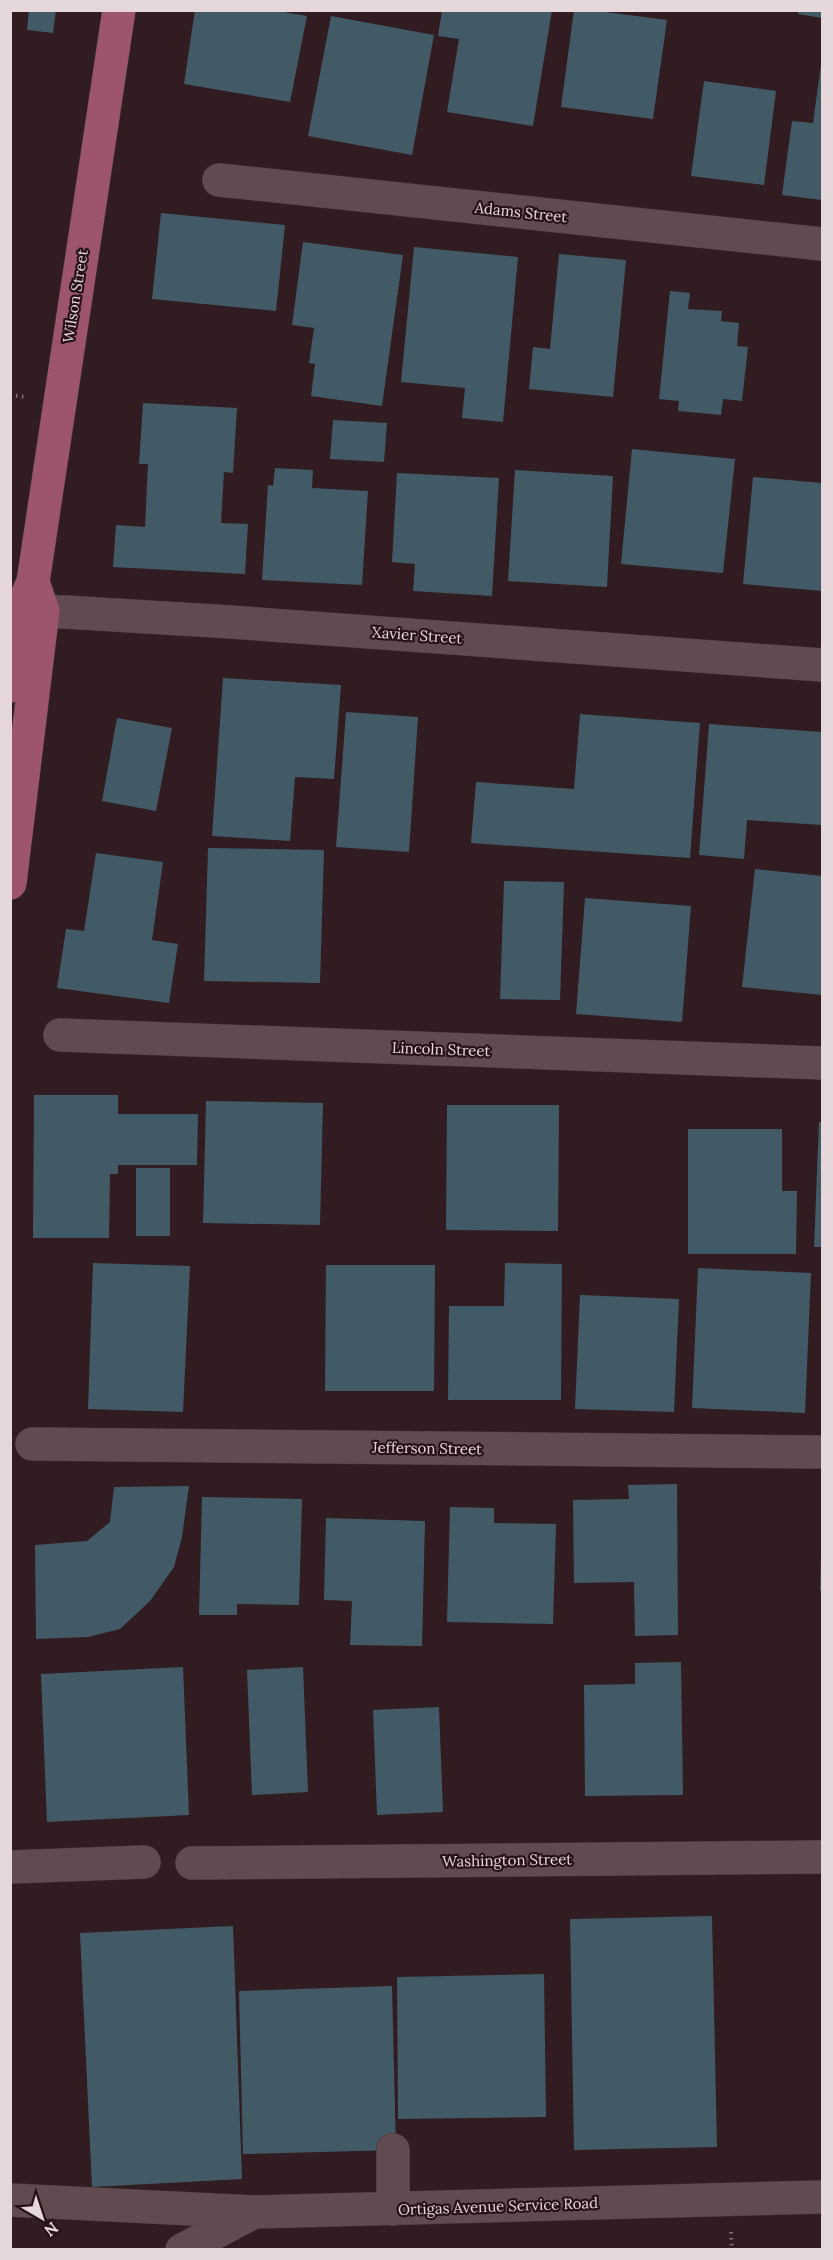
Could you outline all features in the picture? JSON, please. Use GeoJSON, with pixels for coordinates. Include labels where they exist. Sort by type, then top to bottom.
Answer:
{"type":"FeatureCollection","features":[{"type":"Feature","properties":{"kind":"main road","name":"Wilson Street"},"geometry":{"type":"LineString","coordinates":[[10,686],[26,604],[119,10]]}},
{"type":"Feature","properties":{"kind":"main road","name":"Wilson Street"},"geometry":{"type":"LineString","coordinates":[[10,883],[26,604]]}},
{"type":"Feature","properties":{"kind":"street","name":"Adams Street"},"geometry":{"type":"LineString","coordinates":[[219,180],[822,244]]}},
{"type":"Feature","properties":{"kind":"street","name":"Xavier Street"},"geometry":{"type":"LineString","coordinates":[[26,604],[243,623],[822,665]]}},
{"type":"Feature","properties":{"kind":"street","name":"Lincoln Street"},"geometry":{"type":"LineString","coordinates":[[60,1035],[822,1063]]}},
{"type":"Feature","properties":{"kind":"street","name":"Jefferson Street"},"geometry":{"type":"LineString","coordinates":[[32,1444],[822,1452]]}},
{"type":"Feature","properties":{"kind":"street","name":"Washington Street"},"geometry":{"type":"LineString","coordinates":[[192,1863],[822,1857]]}},
{"type":"Feature","properties":{"kind":"street"},"geometry":{"type":"LineString","coordinates":[[10,1867],[144,1862]]}},
{"type":"Feature","properties":{"kind":"street"},"geometry":{"type":"LineString","coordinates":[[393,2150],[393,2209]]}},
{"type":"Feature","properties":{"kind":"street","name":"Ortigas Avenue Service Road"},"geometry":{"type":"LineString","coordinates":[[182,2250],[254,2212],[822,2197]]}},
{"type":"Feature","properties":{"kind":"street"},"geometry":{"type":"LineString","coordinates":[[10,2200],[254,2212]]}},
{"type":"Feature","properties":{"kind":"path"},"geometry":{"type":"LineString","coordinates":[[10,395],[25,397]]}},
{"type":"Feature","properties":{"kind":"path"},"geometry":{"type":"LineString","coordinates":[[730,2232],[732,2250]]}},
{"type":"Feature","properties":{"kind":"building"},"geometry":{"type":"Polygon","coordinates":[[[29,10],[56,10],[53,33],[27,30],[29,10]]]}},
{"type":"Feature","properties":{"kind":"building"},"geometry":{"type":"Polygon","coordinates":[[[195,10],[272,10],[307,16],[290,102],[184,84],[195,10]]]}},
{"type":"Feature","properties":{"kind":"building"},"geometry":{"type":"Polygon","coordinates":[[[442,10],[552,10],[533,126],[447,112],[459,39],[438,36],[442,10]]]}},
{"type":"Feature","properties":{"kind":"building"},"geometry":{"type":"Polygon","coordinates":[[[574,10],[667,20],[653,119],[561,107],[574,10]]]}},
{"type":"Feature","properties":{"kind":"building"},"geometry":{"type":"Polygon","coordinates":[[[799,10],[822,10],[822,18],[798,14],[799,10]]]}},
{"type":"Feature","properties":{"kind":"building"},"geometry":{"type":"Polygon","coordinates":[[[331,16],[434,35],[412,155],[308,136],[331,16]]]}},
{"type":"Feature","properties":{"kind":"building"},"geometry":{"type":"Polygon","coordinates":[[[821,64],[822,200],[782,195],[792,121],[813,123],[821,64]]]}},
{"type":"Feature","properties":{"kind":"building"},"geometry":{"type":"Polygon","coordinates":[[[704,81],[776,91],[764,185],[691,176],[704,81]]]}},
{"type":"Feature","properties":{"kind":"building"},"geometry":{"type":"Polygon","coordinates":[[[161,213],[285,225],[276,311],[152,299],[161,213]]]}},
{"type":"Feature","properties":{"kind":"building"},"geometry":{"type":"Polygon","coordinates":[[[303,242],[403,255],[382,406],[311,396],[315,364],[309,363],[314,328],[292,325],[303,242]]]}},
{"type":"Feature","properties":{"kind":"building"},"geometry":{"type":"Polygon","coordinates":[[[414,247],[518,257],[503,422],[462,418],[465,388],[401,382],[414,247]]]}},
{"type":"Feature","properties":{"kind":"building"},"geometry":{"type":"Polygon","coordinates":[[[559,254],[626,260],[613,397],[529,389],[533,347],[550,349],[559,254]]]}},
{"type":"Feature","properties":{"kind":"building"},"geometry":{"type":"Polygon","coordinates":[[[670,291],[690,293],[688,309],[722,311],[721,321],[739,323],[737,346],[748,347],[742,401],[723,399],[721,415],[678,411],[679,401],[659,399],[670,291]]]}},
{"type":"Feature","properties":{"kind":"building"},"geometry":{"type":"Polygon","coordinates":[[[143,403],[237,408],[233,473],[224,472],[221,523],[248,524],[245,574],[113,567],[116,525],[145,527],[148,464],[139,464],[143,403]]]}},
{"type":"Feature","properties":{"kind":"building"},"geometry":{"type":"Polygon","coordinates":[[[333,420],[387,423],[384,462],[330,459],[333,420]]]}},
{"type":"Feature","properties":{"kind":"building"},"geometry":{"type":"Polygon","coordinates":[[[632,449],[735,459],[723,573],[621,564],[632,449]]]}},
{"type":"Feature","properties":{"kind":"building"},"geometry":{"type":"Polygon","coordinates":[[[275,468],[313,470],[312,488],[368,491],[362,585],[262,580],[268,485],[273,486],[275,468]]]}},
{"type":"Feature","properties":{"kind":"building"},"geometry":{"type":"Polygon","coordinates":[[[515,470],[613,476],[607,587],[508,581],[515,470]]]}},
{"type":"Feature","properties":{"kind":"building"},"geometry":{"type":"Polygon","coordinates":[[[397,473],[499,478],[492,596],[413,591],[415,564],[392,562],[397,473]]]}},
{"type":"Feature","properties":{"kind":"building"},"geometry":{"type":"Polygon","coordinates":[[[753,477],[822,483],[822,591],[743,584],[753,477]]]}},
{"type":"Feature","properties":{"kind":"building"},"geometry":{"type":"Polygon","coordinates":[[[223,678],[341,685],[334,779],[295,777],[290,841],[212,836],[223,678]]]}},
{"type":"Feature","properties":{"kind":"building"},"geometry":{"type":"Polygon","coordinates":[[[346,712],[418,717],[409,852],[336,847],[346,712]]]}},
{"type":"Feature","properties":{"kind":"building"},"geometry":{"type":"Polygon","coordinates":[[[580,714],[700,723],[690,858],[471,843],[476,782],[574,789],[580,714]]]}},
{"type":"Feature","properties":{"kind":"building"},"geometry":{"type":"Polygon","coordinates":[[[117,718],[172,728],[156,811],[102,801],[117,718]]]}},
{"type":"Feature","properties":{"kind":"building"},"geometry":{"type":"Polygon","coordinates":[[[709,724],[822,732],[822,825],[747,820],[744,859],[699,855],[709,724]]]}},
{"type":"Feature","properties":{"kind":"building"},"geometry":{"type":"Polygon","coordinates":[[[208,848],[324,850],[320,983],[204,981],[208,848]]]}},
{"type":"Feature","properties":{"kind":"building"},"geometry":{"type":"Polygon","coordinates":[[[96,853],[163,862],[152,940],[178,944],[169,1003],[57,988],[66,929],[84,931],[96,853]]]}},
{"type":"Feature","properties":{"kind":"building"},"geometry":{"type":"Polygon","coordinates":[[[755,869],[822,876],[822,995],[742,987],[755,869]]]}},
{"type":"Feature","properties":{"kind":"building"},"geometry":{"type":"Polygon","coordinates":[[[504,881],[564,882],[560,1000],[500,999],[504,881]]]}},
{"type":"Feature","properties":{"kind":"building"},"geometry":{"type":"Polygon","coordinates":[[[585,898],[691,906],[682,1022],[576,1014],[585,898]]]}},
{"type":"Feature","properties":{"kind":"building"},"geometry":{"type":"Polygon","coordinates":[[[34,1095],[118,1095],[118,1114],[198,1114],[197,1165],[118,1165],[118,1174],[110,1174],[109,1238],[33,1238],[34,1095]]]}},
{"type":"Feature","properties":{"kind":"building"},"geometry":{"type":"Polygon","coordinates":[[[206,1101],[323,1103],[320,1225],[203,1223],[206,1101]]]}},
{"type":"Feature","properties":{"kind":"building"},"geometry":{"type":"Polygon","coordinates":[[[447,1105],[559,1105],[558,1231],[446,1230],[447,1105]]]}},
{"type":"Feature","properties":{"kind":"building"},"geometry":{"type":"Polygon","coordinates":[[[819,1122],[822,1122],[822,1247],[814,1247],[819,1122]]]}},
{"type":"Feature","properties":{"kind":"building"},"geometry":{"type":"Polygon","coordinates":[[[688,1129],[782,1129],[782,1191],[797,1191],[796,1254],[688,1254],[688,1129]]]}},
{"type":"Feature","properties":{"kind":"building"},"geometry":{"type":"Polygon","coordinates":[[[136,1168],[170,1168],[170,1236],[136,1236],[136,1168]]]}},
{"type":"Feature","properties":{"kind":"building"},"geometry":{"type":"Polygon","coordinates":[[[93,1263],[190,1266],[183,1412],[88,1409],[93,1263]]]}},
{"type":"Feature","properties":{"kind":"building"},"geometry":{"type":"Polygon","coordinates":[[[505,1263],[562,1264],[561,1400],[448,1400],[449,1306],[504,1306],[505,1263]]]}},
{"type":"Feature","properties":{"kind":"building"},"geometry":{"type":"Polygon","coordinates":[[[326,1265],[435,1265],[434,1391],[325,1391],[326,1265]]]}},
{"type":"Feature","properties":{"kind":"building"},"geometry":{"type":"Polygon","coordinates":[[[698,1268],[811,1273],[805,1413],[692,1408],[698,1268]]]}},
{"type":"Feature","properties":{"kind":"building"},"geometry":{"type":"Polygon","coordinates":[[[580,1295],[679,1299],[674,1412],[575,1409],[580,1295]]]}},
{"type":"Feature","properties":{"kind":"building"},"geometry":{"type":"Polygon","coordinates":[[[677,1484],[678,1635],[635,1636],[634,1582],[574,1583],[573,1500],[629,1499],[628,1485],[677,1484]]]}},
{"type":"Feature","properties":{"kind":"building"},"geometry":{"type":"Polygon","coordinates":[[[189,1486],[182,1537],[174,1567],[150,1601],[120,1629],[88,1637],[36,1639],[35,1545],[87,1541],[110,1522],[114,1487],[189,1486]]]}},
{"type":"Feature","properties":{"kind":"building"},"geometry":{"type":"Polygon","coordinates":[[[202,1497],[302,1499],[299,1605],[237,1604],[237,1615],[199,1615],[202,1497]]]}},
{"type":"Feature","properties":{"kind":"building"},"geometry":{"type":"Polygon","coordinates":[[[450,1507],[494,1508],[494,1523],[556,1524],[553,1624],[447,1622],[450,1507]]]}},
{"type":"Feature","properties":{"kind":"building"},"geometry":{"type":"Polygon","coordinates":[[[326,1518],[425,1521],[422,1646],[350,1645],[352,1601],[324,1600],[326,1518]]]}},
{"type":"Feature","properties":{"kind":"building"},"geometry":{"type":"Polygon","coordinates":[[[821,1554],[822,1591],[820,1591],[821,1554]]]}},
{"type":"Feature","properties":{"kind":"building"},"geometry":{"type":"Polygon","coordinates":[[[681,1662],[683,1795],[585,1796],[584,1685],[635,1684],[635,1663],[681,1662]]]}},
{"type":"Feature","properties":{"kind":"building"},"geometry":{"type":"Polygon","coordinates":[[[183,1667],[189,1815],[47,1822],[41,1674],[183,1667]]]}},
{"type":"Feature","properties":{"kind":"building"},"geometry":{"type":"Polygon","coordinates":[[[303,1667],[308,1792],[252,1795],[247,1670],[303,1667]]]}},
{"type":"Feature","properties":{"kind":"building"},"geometry":{"type":"Polygon","coordinates":[[[439,1707],[443,1812],[377,1815],[373,1710],[439,1707]]]}},
{"type":"Feature","properties":{"kind":"building"},"geometry":{"type":"Polygon","coordinates":[[[712,1916],[717,2147],[574,2150],[570,1919],[712,1916]]]}},
{"type":"Feature","properties":{"kind":"building"},"geometry":{"type":"Polygon","coordinates":[[[233,1926],[242,2179],[92,2187],[80,1933],[233,1926]]]}},
{"type":"Feature","properties":{"kind":"building"},"geometry":{"type":"Polygon","coordinates":[[[544,1974],[546,2117],[398,2119],[397,1977],[544,1974]]]}},
{"type":"Feature","properties":{"kind":"building"},"geometry":{"type":"Polygon","coordinates":[[[392,1986],[396,2150],[243,2154],[239,1991],[392,1986]]]}}]}
